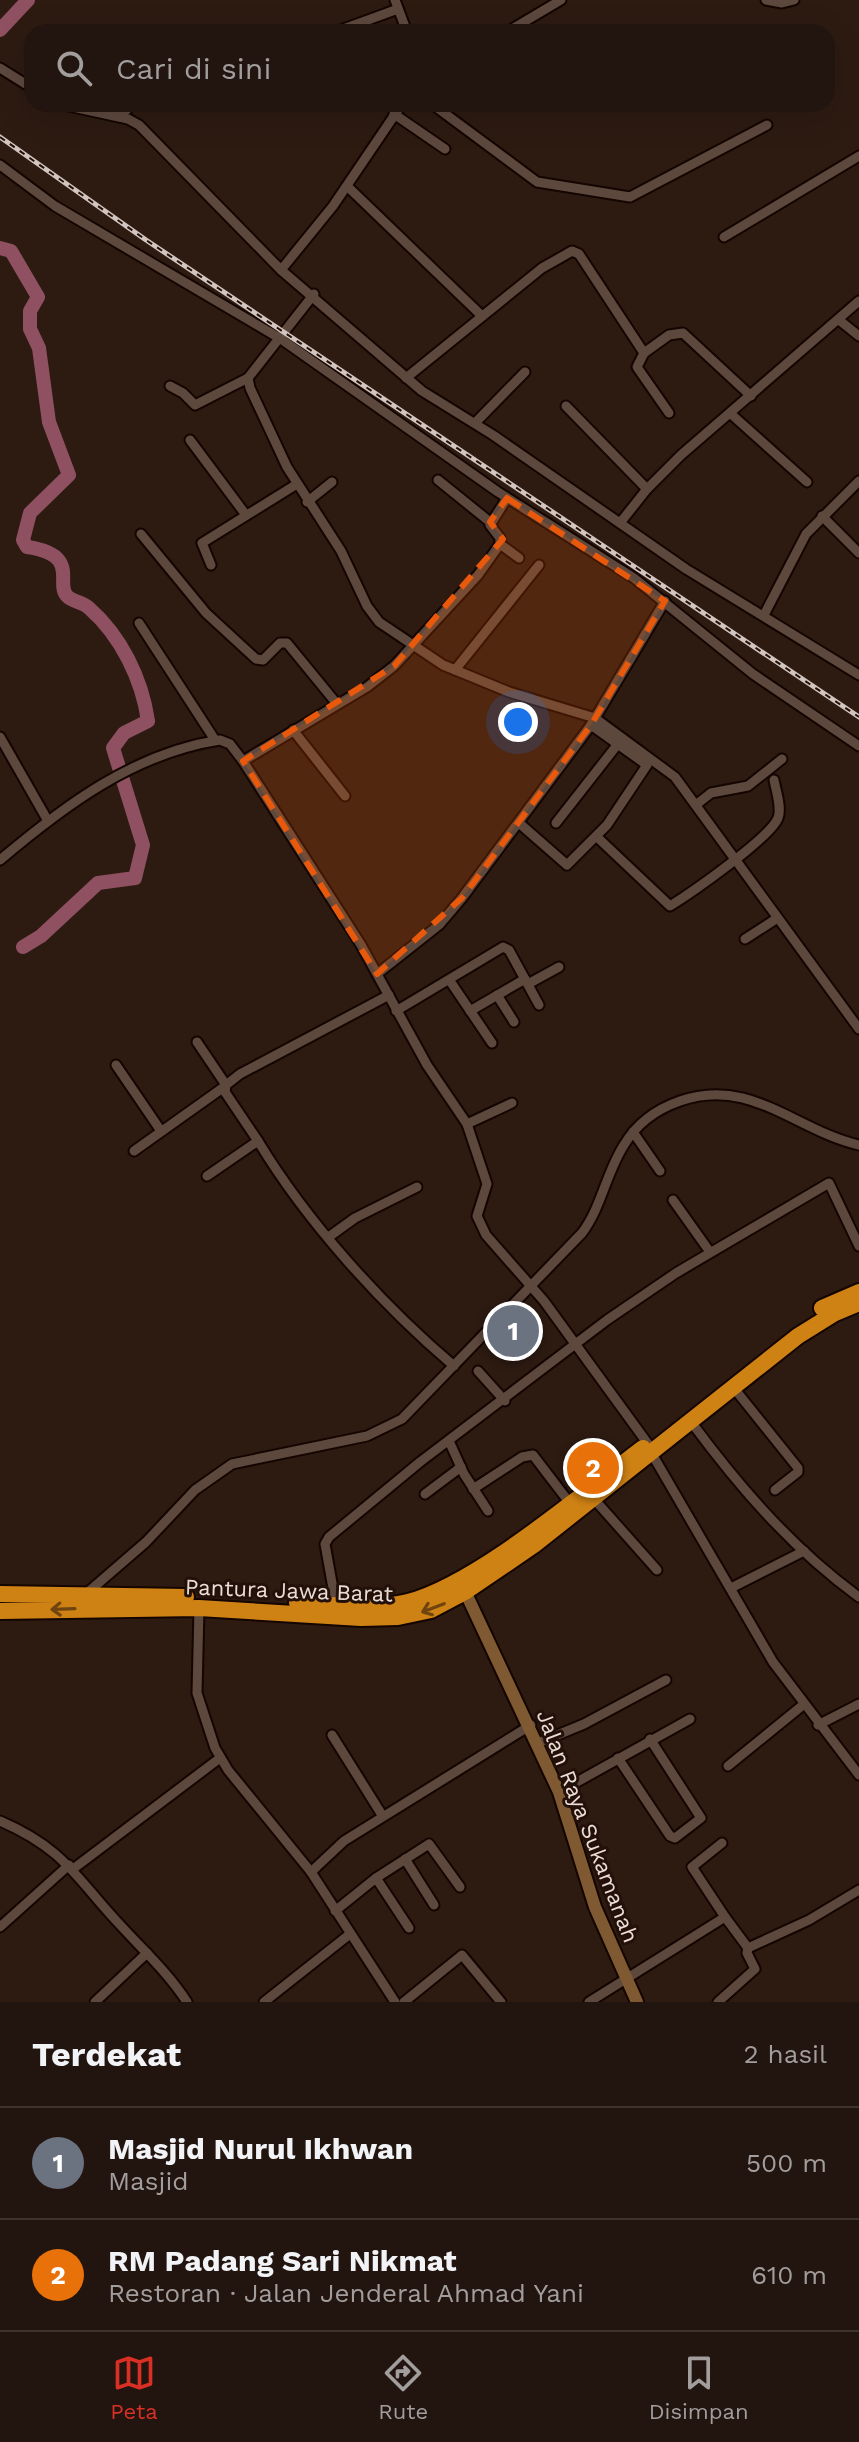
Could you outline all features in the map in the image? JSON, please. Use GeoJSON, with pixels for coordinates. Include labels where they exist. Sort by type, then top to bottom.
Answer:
{"type":"FeatureCollection","features":[{"type":"Feature","properties":{"kind":"highway"},"geometry":{"type":"LineString","coordinates":[[0,1594],[86,1594],[336,1605],[407,1602],[462,1586],[569,1502],[650,1449],[817,1311],[859,1292]]}},
{"type":"Feature","properties":{"kind":"highway","name":"Pantura Jawa Barat"},"geometry":{"type":"LineString","coordinates":[[0,1611],[199,1608],[387,1618],[431,1610],[594,1499],[650,1449],[692,1423],[813,1325],[859,1303]]}},
{"type":"Feature","properties":{"kind":"street"},"geometry":{"type":"LineString","coordinates":[[520,24],[561,0]]}},
{"type":"Feature","properties":{"kind":"street"},"geometry":{"type":"LineString","coordinates":[[766,0],[782,3],[794,0]]}},
{"type":"Feature","properties":{"kind":"street"},"geometry":{"type":"LineString","coordinates":[[353,24],[397,4],[404,24]]}},
{"type":"Feature","properties":{"kind":"street"},"geometry":{"type":"LineString","coordinates":[[0,68],[24,83]]}},
{"type":"Feature","properties":{"kind":"street"},"geometry":{"type":"LineString","coordinates":[[97,112],[120,117],[148,133],[281,270],[314,294],[406,378],[686,569],[859,675]]}},
{"type":"Feature","properties":{"kind":"street"},"geometry":{"type":"LineString","coordinates":[[120,117],[125,112]]}},
{"type":"Feature","properties":{"kind":"street"},"geometry":{"type":"LineString","coordinates":[[443,112],[537,182],[630,197],[767,125]]}},
{"type":"Feature","properties":{"kind":"street"},"geometry":{"type":"LineString","coordinates":[[281,270],[347,186],[394,114],[445,149]]}},
{"type":"Feature","properties":{"kind":"street"},"geometry":{"type":"LineString","coordinates":[[724,237],[859,156]]}},
{"type":"Feature","properties":{"kind":"street"},"geometry":{"type":"LineString","coordinates":[[0,165],[55,206],[281,339],[507,498],[665,601],[753,674],[859,746]]}},
{"type":"Feature","properties":{"kind":"street"},"geometry":{"type":"LineString","coordinates":[[347,186],[482,316]]}},
{"type":"Feature","properties":{"kind":"street"},"geometry":{"type":"LineString","coordinates":[[406,378],[542,268],[567,252],[575,252],[644,353]]}},
{"type":"Feature","properties":{"kind":"street"},"geometry":{"type":"LineString","coordinates":[[170,386],[183,393],[193,405],[248,378],[314,294]]}},
{"type":"Feature","properties":{"kind":"street"},"geometry":{"type":"LineString","coordinates":[[620,523],[647,489],[859,301]]}},
{"type":"Feature","properties":{"kind":"street"},"geometry":{"type":"LineString","coordinates":[[839,320],[859,336]]}},
{"type":"Feature","properties":{"kind":"street"},"geometry":{"type":"LineString","coordinates":[[669,413],[637,367],[644,353],[669,335],[683,333],[751,396]]}},
{"type":"Feature","properties":{"kind":"street"},"geometry":{"type":"LineString","coordinates":[[475,423],[525,372]]}},
{"type":"Feature","properties":{"kind":"street"},"geometry":{"type":"LineString","coordinates":[[248,378],[261,416],[297,484],[341,551],[367,606],[387,629],[413,648],[455,670],[593,721],[675,777],[859,1029]]}},
{"type":"Feature","properties":{"kind":"street"},"geometry":{"type":"LineString","coordinates":[[566,406],[647,489]]}},
{"type":"Feature","properties":{"kind":"street"},"geometry":{"type":"LineString","coordinates":[[731,414],[807,482]]}},
{"type":"Feature","properties":{"kind":"street"},"geometry":{"type":"LineString","coordinates":[[190,440],[246,515]]}},
{"type":"Feature","properties":{"kind":"street"},"geometry":{"type":"LineString","coordinates":[[243,761],[379,679],[413,648],[478,575],[500,544],[500,538],[490,522],[438,480]]}},
{"type":"Feature","properties":{"kind":"street"},"geometry":{"type":"LineString","coordinates":[[764,615],[806,534],[859,481]]}},
{"type":"Feature","properties":{"kind":"street"},"geometry":{"type":"LineString","coordinates":[[307,502],[332,482]]}},
{"type":"Feature","properties":{"kind":"street"},"geometry":{"type":"LineString","coordinates":[[211,565],[200,545],[297,484]]}},
{"type":"Feature","properties":{"kind":"street"},"geometry":{"type":"LineString","coordinates":[[490,522],[507,498]]}},
{"type":"Feature","properties":{"kind":"street"},"geometry":{"type":"LineString","coordinates":[[822,516],[859,553]]}},
{"type":"Feature","properties":{"kind":"street"},"geometry":{"type":"LineString","coordinates":[[141,534],[206,613],[256,659],[263,660],[280,643],[287,643],[337,704]]}},
{"type":"Feature","properties":{"kind":"street"},"geometry":{"type":"LineString","coordinates":[[500,544],[519,558]]}},
{"type":"Feature","properties":{"kind":"street"},"geometry":{"type":"LineString","coordinates":[[455,670],[539,565]]}},
{"type":"Feature","properties":{"kind":"street"},"geometry":{"type":"LineString","coordinates":[[377,974],[452,911],[593,721],[665,601]]}},
{"type":"Feature","properties":{"kind":"street"},"geometry":{"type":"LineString","coordinates":[[139,623],[215,740]]}},
{"type":"Feature","properties":{"kind":"street"},"geometry":{"type":"LineString","coordinates":[[293,730],[345,796]]}},
{"type":"Feature","properties":{"kind":"street"},"geometry":{"type":"LineString","coordinates":[[0,737],[48,821]]}},
{"type":"Feature","properties":{"kind":"street"},"geometry":{"type":"LineString","coordinates":[[0,860],[92,788],[124,772],[215,740],[230,744],[377,974],[427,1065],[467,1124],[487,1184],[478,1211],[479,1222],[531,1286],[650,1449],[773,1662],[859,1775]]}},
{"type":"Feature","properties":{"kind":"street"},"geometry":{"type":"LineString","coordinates":[[556,823],[621,741]]}},
{"type":"Feature","properties":{"kind":"street"},"geometry":{"type":"LineString","coordinates":[[697,804],[711,793],[748,786],[782,759]]}},
{"type":"Feature","properties":{"kind":"street"},"geometry":{"type":"LineString","coordinates":[[519,823],[567,865],[597,837],[649,762]]}},
{"type":"Feature","properties":{"kind":"street"},"geometry":{"type":"LineString","coordinates":[[597,837],[670,906],[734,860],[776,820],[779,809],[774,780]]}},
{"type":"Feature","properties":{"kind":"street"},"geometry":{"type":"LineString","coordinates":[[745,939],[776,919]]}},
{"type":"Feature","properties":{"kind":"street"},"geometry":{"type":"LineString","coordinates":[[396,1011],[503,947],[509,950],[539,1005]]}},
{"type":"Feature","properties":{"kind":"street"},"geometry":{"type":"LineString","coordinates":[[470,1011],[559,967]]}},
{"type":"Feature","properties":{"kind":"street"},"geometry":{"type":"LineString","coordinates":[[450,981],[492,1043]]}},
{"type":"Feature","properties":{"kind":"street"},"geometry":{"type":"LineString","coordinates":[[134,1151],[240,1074],[389,995]]}},
{"type":"Feature","properties":{"kind":"street"},"geometry":{"type":"LineString","coordinates":[[497,995],[514,1022]]}},
{"type":"Feature","properties":{"kind":"street"},"geometry":{"type":"LineString","coordinates":[[197,1042],[277,1173],[400,1318],[454,1366]]}},
{"type":"Feature","properties":{"kind":"street"},"geometry":{"type":"LineString","coordinates":[[116,1065],[161,1131]]}},
{"type":"Feature","properties":{"kind":"street"},"geometry":{"type":"LineString","coordinates":[[86,1594],[146,1542],[216,1474],[246,1459],[383,1431],[402,1419],[592,1220],[614,1163],[633,1132],[649,1116],[669,1105],[718,1093],[767,1104],[826,1134],[859,1145]]}},
{"type":"Feature","properties":{"kind":"street"},"geometry":{"type":"LineString","coordinates":[[467,1124],[512,1103]]}},
{"type":"Feature","properties":{"kind":"street"},"geometry":{"type":"LineString","coordinates":[[633,1132],[660,1171]]}},
{"type":"Feature","properties":{"kind":"street"},"geometry":{"type":"LineString","coordinates":[[207,1176],[258,1141]]}},
{"type":"Feature","properties":{"kind":"street"},"geometry":{"type":"LineString","coordinates":[[336,1605],[326,1540],[607,1320],[710,1252],[829,1183],[859,1246]]}},
{"type":"Feature","properties":{"kind":"street"},"geometry":{"type":"LineString","coordinates":[[330,1236],[355,1218],[417,1187]]}},
{"type":"Feature","properties":{"kind":"street"},"geometry":{"type":"LineString","coordinates":[[673,1200],[710,1252]]}},
{"type":"Feature","properties":{"kind":"street"},"geometry":{"type":"LineString","coordinates":[[478,1371],[505,1401]]}},
{"type":"Feature","properties":{"kind":"street"},"geometry":{"type":"LineString","coordinates":[[733,1387],[798,1468],[798,1472],[775,1490]]}},
{"type":"Feature","properties":{"kind":"street"},"geometry":{"type":"LineString","coordinates":[[692,1423],[737,1484],[804,1551],[859,1597]]}},
{"type":"Feature","properties":{"kind":"street"},"geometry":{"type":"LineString","coordinates":[[449,1441],[488,1511]]}},
{"type":"Feature","properties":{"kind":"street"},"geometry":{"type":"LineString","coordinates":[[473,1489],[522,1457],[533,1455],[569,1502]]}},
{"type":"Feature","properties":{"kind":"street"},"geometry":{"type":"LineString","coordinates":[[425,1494],[461,1467]]}},
{"type":"Feature","properties":{"kind":"street"},"geometry":{"type":"LineString","coordinates":[[594,1499],[657,1570]]}},
{"type":"Feature","properties":{"kind":"street"},"geometry":{"type":"LineString","coordinates":[[731,1588],[804,1551]]}},
{"type":"Feature","properties":{"kind":"street","name":"Jalan Raya Sukamanah"},"geometry":{"type":"LineString","coordinates":[[462,1586],[531,1725],[559,1792],[595,1907],[637,2002]]}},
{"type":"Feature","properties":{"kind":"street"},"geometry":{"type":"LineString","coordinates":[[199,1608],[197,1693],[201,1716],[220,1758],[311,1872],[395,2002]]}},
{"type":"Feature","properties":{"kind":"street"},"geometry":{"type":"LineString","coordinates":[[538,1743],[584,1724],[666,1680]]}},
{"type":"Feature","properties":{"kind":"street"},"geometry":{"type":"LineString","coordinates":[[818,1725],[859,1704]]}},
{"type":"Feature","properties":{"kind":"street"},"geometry":{"type":"LineString","coordinates":[[728,1766],[803,1705]]}},
{"type":"Feature","properties":{"kind":"street"},"geometry":{"type":"LineString","coordinates":[[559,1792],[690,1719]]}},
{"type":"Feature","properties":{"kind":"street"},"geometry":{"type":"LineString","coordinates":[[311,1872],[344,1841],[382,1815],[531,1725]]}},
{"type":"Feature","properties":{"kind":"street"},"geometry":{"type":"LineString","coordinates":[[332,1735],[382,1815]]}},
{"type":"Feature","properties":{"kind":"street"},"geometry":{"type":"LineString","coordinates":[[618,1758],[670,1836],[675,1838],[701,1818],[650,1739]]}},
{"type":"Feature","properties":{"kind":"street"},"geometry":{"type":"LineString","coordinates":[[0,1927],[71,1867],[220,1758]]}},
{"type":"Feature","properties":{"kind":"street"},"geometry":{"type":"LineString","coordinates":[[0,1821],[43,1841],[71,1867],[185,2001]]}},
{"type":"Feature","properties":{"kind":"street"},"geometry":{"type":"LineString","coordinates":[[718,2002],[755,1969],[747,1953],[748,1948],[692,1869],[722,1843]]}},
{"type":"Feature","properties":{"kind":"street"},"geometry":{"type":"LineString","coordinates":[[335,1911],[376,1878],[429,1844],[460,1887]]}},
{"type":"Feature","properties":{"kind":"street"},"geometry":{"type":"LineString","coordinates":[[405,1859],[434,1905]]}},
{"type":"Feature","properties":{"kind":"street"},"geometry":{"type":"LineString","coordinates":[[376,1878],[409,1928]]}},
{"type":"Feature","properties":{"kind":"street"},"geometry":{"type":"LineString","coordinates":[[748,1948],[809,1920],[859,1890]]}},
{"type":"Feature","properties":{"kind":"street"},"geometry":{"type":"LineString","coordinates":[[589,2002],[725,1917]]}},
{"type":"Feature","properties":{"kind":"street"},"geometry":{"type":"LineString","coordinates":[[264,2002],[350,1934]]}},
{"type":"Feature","properties":{"kind":"street"},"geometry":{"type":"LineString","coordinates":[[95,2002],[147,1953]]}},
{"type":"Feature","properties":{"kind":"street"},"geometry":{"type":"LineString","coordinates":[[404,2002],[462,1955],[501,2002]]}},
{"type":"Feature","properties":{"kind":"highlighted area"},"geometry":{"type":"Polygon","coordinates":[[[507,498],[665,601],[591,725],[462,898],[377,974],[243,761],[394,666],[503,539],[490,522],[507,498]]]}},
{"type":"Feature","properties":{"kind":"waterway"},"geometry":{"type":"LineString","coordinates":[[0,30],[28,0]]}},
{"type":"Feature","properties":{"kind":"waterway"},"geometry":{"type":"LineString","coordinates":[[0,248],[11,251],[38,297],[30,311],[30,329],[39,348],[49,422],[69,475],[30,513],[23,540],[27,547],[55,556],[63,570],[64,592],[89,608],[120,645],[141,690],[148,721],[124,733],[113,748],[143,845],[135,878],[98,883],[41,936],[23,947]]}},
{"type":"Feature","properties":{"kind":"railway"},"geometry":{"type":"LineString","coordinates":[[0,137],[146,240],[859,717]]}},
{"type":"Feature","properties":{"kind":"place","name":"Masjid Nurul Ikhwan"},"geometry":{"type":"Point","coordinates":[513,1331]}},
{"type":"Feature","properties":{"kind":"place","name":"RM Padang Sari Nikmat"},"geometry":{"type":"Point","coordinates":[593,1468]}}]}
